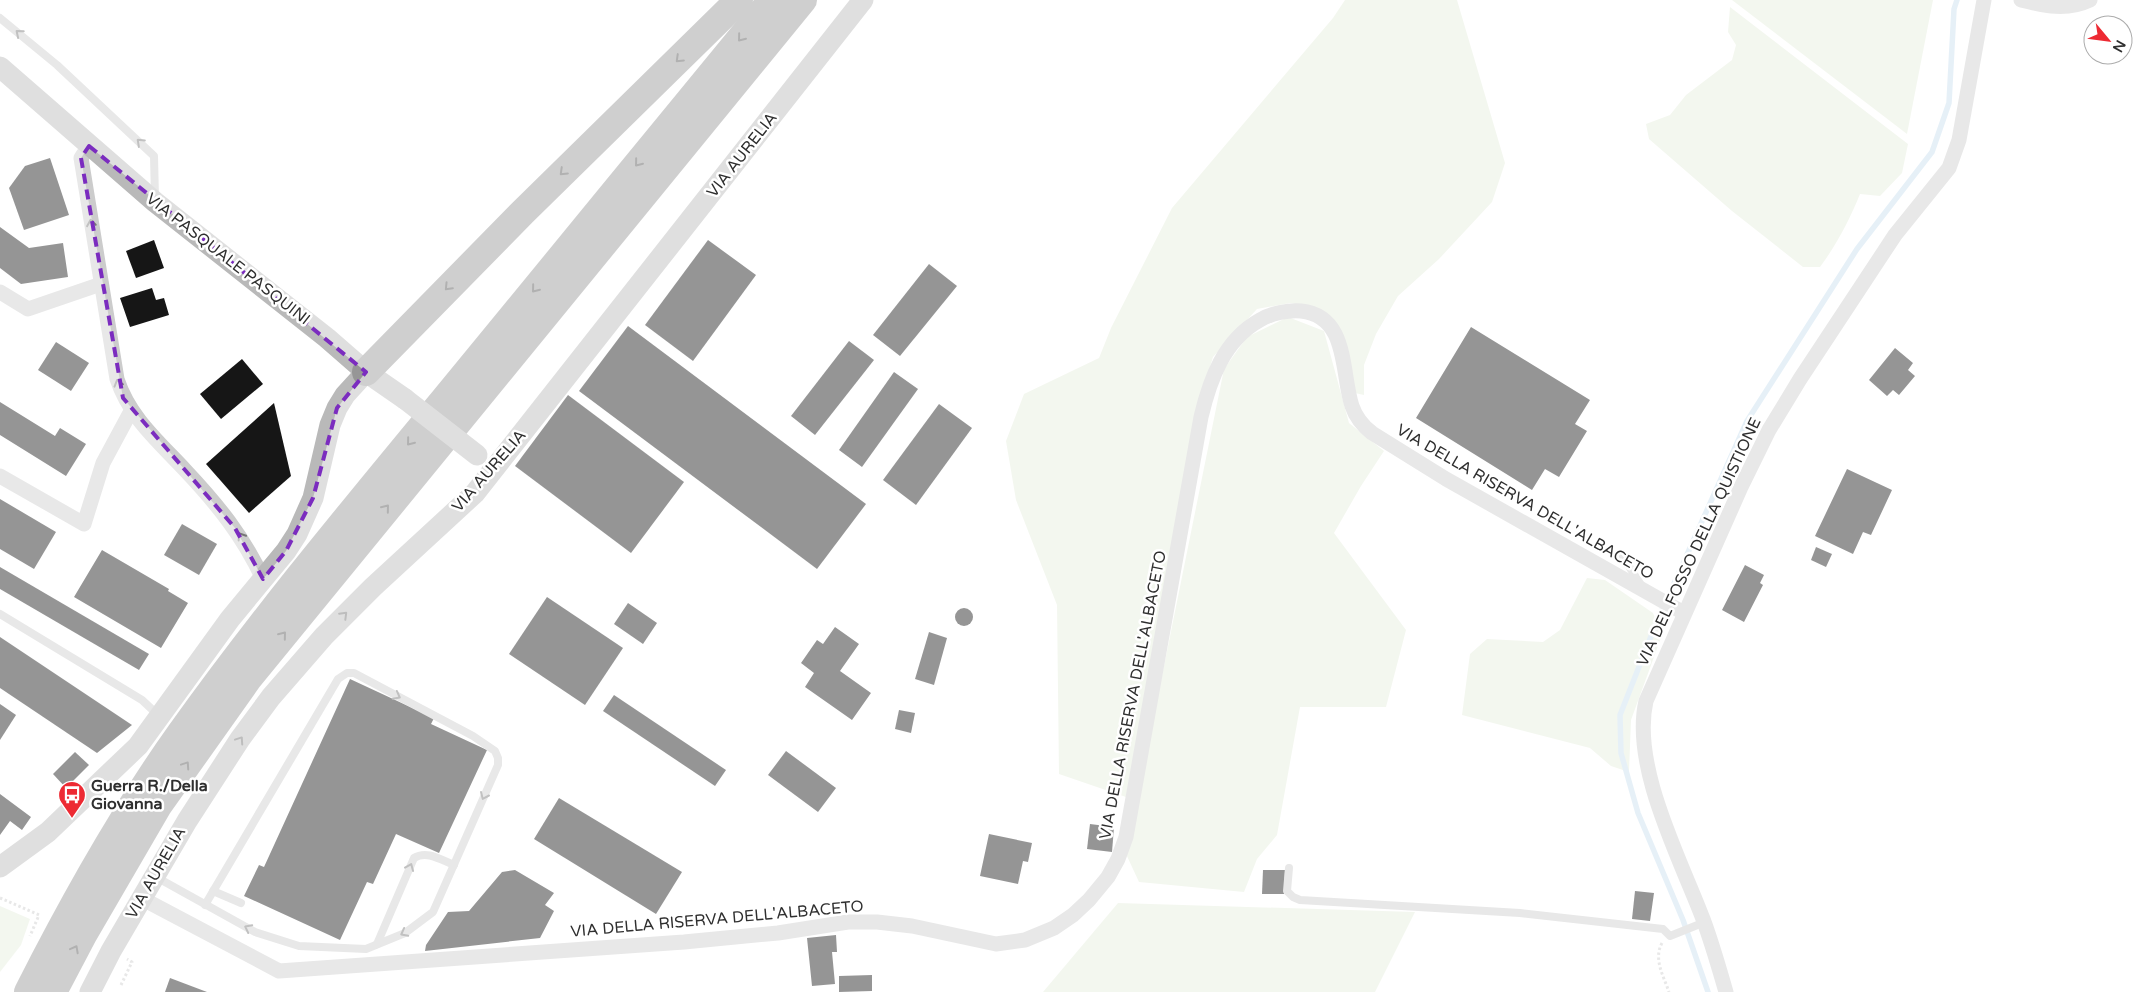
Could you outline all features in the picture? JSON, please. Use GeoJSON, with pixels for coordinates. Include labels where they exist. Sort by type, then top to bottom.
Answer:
{"type":"FeatureCollection","features":[{"type":"Feature","properties":{"kind":"highway"},"geometry":{"type":"LineString","coordinates":[[366,372],[523,212],[739,0]]}},
{"type":"Feature","properties":{"kind":"highway"},"geometry":{"type":"LineString","coordinates":[[28,992],[63,924],[139,795],[179,734],[335,532],[772,0]]}},
{"type":"Feature","properties":{"kind":"highway","name":"VIA AURELIA"},"geometry":{"type":"LineString","coordinates":[[53,992],[83,935],[158,806],[248,679],[803,0]]}},
{"type":"Feature","properties":{"kind":"street","name":"VIA AURELIA"},"geometry":{"type":"LineString","coordinates":[[90,992],[154,876],[240,739],[289,674],[373,587],[470,498],[863,0]]}},
{"type":"Feature","properties":{"kind":"street","name":"VIA DEL FOSSO DELLA QUISTIONE"},"geometry":{"type":"LineString","coordinates":[[1726,992],[1655,795],[1643,744],[1643,713],[1646,701],[1678,610],[1752,463],[1784,405],[1895,235],[1951,164],[1960,140],[1984,0]]}},
{"type":"Feature","properties":{"kind":"street"},"geometry":{"type":"LineString","coordinates":[[2021,0],[2059,7],[2079,5],[2090,0]]}},
{"type":"Feature","properties":{"kind":"street","name":"VIA PASQUALE PASQUINI"},"geometry":{"type":"LineString","coordinates":[[0,67],[155,202],[327,338],[366,372],[405,399],[494,468]]}},
{"type":"Feature","properties":{"kind":"street"},"geometry":{"type":"LineString","coordinates":[[89,146],[80,158],[117,380],[123,398],[131,411],[235,528],[251,552],[264,579]]}},
{"type":"Feature","properties":{"kind":"street"},"geometry":{"type":"LineString","coordinates":[[0,292],[28,309],[102,284]]}},
{"type":"Feature","properties":{"kind":"street","name":"VIA DELLA RISERVA DELL'ALBACETO"},"geometry":{"type":"LineString","coordinates":[[141,898],[279,971],[416,963],[693,941],[778,933],[848,922],[877,922],[912,926],[996,944],[1025,940],[1054,928],[1078,910],[1099,888],[1115,865],[1126,836],[1201,417],[1210,384],[1222,358],[1239,336],[1249,326],[1276,313],[1290,311],[1308,312],[1323,319],[1330,325],[1338,340],[1343,358],[1352,407],[1362,424],[1372,433],[1454,483],[1678,610]]}},
{"type":"Feature","properties":{"kind":"street"},"geometry":{"type":"LineString","coordinates":[[0,867],[48,832],[138,746],[190,672],[286,551],[297,534],[312,498],[330,425],[337,408],[345,395],[366,372]]}},
{"type":"Feature","properties":{"kind":"street"},"geometry":{"type":"LineString","coordinates":[[0,476],[84,524],[103,463],[131,411]]}},
{"type":"Feature","properties":{"kind":"lane"},"geometry":{"type":"LineString","coordinates":[[0,18],[57,65],[154,156],[155,202]]}},
{"type":"Feature","properties":{"kind":"lane"},"geometry":{"type":"LineString","coordinates":[[1624,558],[1650,594]]}},
{"type":"Feature","properties":{"kind":"lane"},"geometry":{"type":"LineString","coordinates":[[0,614],[142,700],[160,717]]}},
{"type":"Feature","properties":{"kind":"lane"},"geometry":{"type":"LineString","coordinates":[[154,876],[205,905],[256,932],[299,946],[366,948],[405,933],[433,912],[498,765],[498,758],[494,751],[473,736],[354,673],[347,673],[338,679],[205,905]]}},
{"type":"Feature","properties":{"kind":"lane"},"geometry":{"type":"LineString","coordinates":[[377,944],[414,858],[420,854],[428,855],[454,865]]}},
{"type":"Feature","properties":{"kind":"lane"},"geometry":{"type":"LineString","coordinates":[[1289,868],[1287,891],[1300,900],[1520,913],[1663,929],[1673,934],[1700,924]]}},
{"type":"Feature","properties":{"kind":"lane"},"geometry":{"type":"LineString","coordinates":[[213,891],[241,903]]}},
{"type":"Feature","properties":{"kind":"path"},"geometry":{"type":"LineString","coordinates":[[0,898],[39,915],[27,943]]}},
{"type":"Feature","properties":{"kind":"path"},"geometry":{"type":"LineString","coordinates":[[1669,992],[1658,961],[1659,948],[1673,934]]}},
{"type":"Feature","properties":{"kind":"path"},"geometry":{"type":"LineString","coordinates":[[121,985],[132,962]]}},
{"type":"Feature","properties":{"kind":"highlighted area"},"geometry":{"type":"Polygon","coordinates":[[[89,146],[366,372],[337,408],[313,498],[286,551],[263,579],[235,528],[123,398],[81,158],[89,146]]]}},
{"type":"Feature","properties":{"kind":"green space"},"geometry":{"type":"Polygon","coordinates":[[[1345,0],[1457,0],[1505,163],[1492,202],[1439,259],[1398,296],[1376,334],[1364,365],[1364,395],[1355,393],[1338,336],[1314,307],[1290,303],[1257,309],[1213,357],[1196,413],[1126,797],[1059,774],[1057,605],[1016,500],[1006,441],[1024,394],[1099,358],[1111,328],[1172,208],[1333,18],[1345,0]]]}},
{"type":"Feature","properties":{"kind":"green space"},"geometry":{"type":"Polygon","coordinates":[[[1732,0],[1933,0],[1907,134],[1732,0]]]}},
{"type":"Feature","properties":{"kind":"green space"},"geometry":{"type":"Polygon","coordinates":[[[1730,7],[1908,144],[1902,173],[1880,196],[1860,194],[1842,232],[1820,267],[1803,267],[1732,211],[1649,139],[1646,124],[1670,115],[1686,95],[1732,60],[1736,45],[1728,32],[1730,7]]]}},
{"type":"Feature","properties":{"kind":"green space"},"geometry":{"type":"Polygon","coordinates":[[[1288,317],[1324,331],[1349,423],[1384,451],[1334,533],[1406,630],[1386,707],[1300,707],[1277,835],[1257,859],[1244,892],[1139,882],[1126,854],[1224,369],[1247,337],[1288,317]]]}},
{"type":"Feature","properties":{"kind":"green space"},"geometry":{"type":"Polygon","coordinates":[[[1587,578],[1605,580],[1653,613],[1662,635],[1631,720],[1629,772],[1611,766],[1590,748],[1462,715],[1470,654],[1487,639],[1543,642],[1560,630],[1587,578]]]}},
{"type":"Feature","properties":{"kind":"green space"},"geometry":{"type":"Polygon","coordinates":[[[1118,903],[1415,912],[1375,992],[1043,992],[1118,903]]]}},
{"type":"Feature","properties":{"kind":"green space"},"geometry":{"type":"Polygon","coordinates":[[[0,906],[30,919],[21,945],[0,972],[0,906]]]}},
{"type":"Feature","properties":{"kind":"building"},"geometry":{"type":"Polygon","coordinates":[[[50,158],[69,215],[24,230],[9,188],[25,166],[50,158]]]}},
{"type":"Feature","properties":{"kind":"building"},"geometry":{"type":"Polygon","coordinates":[[[0,227],[29,248],[63,243],[68,277],[21,284],[0,268],[0,227]]]}},
{"type":"Feature","properties":{"kind":"building"},"geometry":{"type":"Polygon","coordinates":[[[154,240],[164,268],[136,278],[126,251],[154,240]]]}},
{"type":"Feature","properties":{"kind":"building"},"geometry":{"type":"Polygon","coordinates":[[[708,240],[756,275],[693,361],[645,325],[708,240]]]}},
{"type":"Feature","properties":{"kind":"building"},"geometry":{"type":"Polygon","coordinates":[[[929,264],[957,286],[900,356],[873,335],[929,264]]]}},
{"type":"Feature","properties":{"kind":"building"},"geometry":{"type":"Polygon","coordinates":[[[152,288],[156,300],[164,298],[169,315],[130,327],[120,298],[152,288]]]}},
{"type":"Feature","properties":{"kind":"building"},"geometry":{"type":"Polygon","coordinates":[[[628,326],[866,504],[817,569],[579,391],[628,326]]]}},
{"type":"Feature","properties":{"kind":"building"},"geometry":{"type":"Polygon","coordinates":[[[1471,327],[1590,400],[1575,424],[1587,431],[1559,477],[1545,469],[1532,490],[1416,418],[1471,327]]]}},
{"type":"Feature","properties":{"kind":"building"},"geometry":{"type":"Polygon","coordinates":[[[849,341],[874,360],[815,435],[791,416],[849,341]]]}},
{"type":"Feature","properties":{"kind":"building"},"geometry":{"type":"Polygon","coordinates":[[[56,342],[89,363],[71,391],[38,370],[56,342]]]}},
{"type":"Feature","properties":{"kind":"building"},"geometry":{"type":"Polygon","coordinates":[[[1895,348],[1913,363],[1908,370],[1915,376],[1899,395],[1893,390],[1887,396],[1869,380],[1895,348]]]}},
{"type":"Feature","properties":{"kind":"building"},"geometry":{"type":"Polygon","coordinates":[[[242,359],[263,384],[221,419],[200,394],[242,359]]]}},
{"type":"Feature","properties":{"kind":"building"},"geometry":{"type":"Polygon","coordinates":[[[894,372],[918,389],[862,467],[839,450],[894,372]]]}},
{"type":"Feature","properties":{"kind":"building"},"geometry":{"type":"Polygon","coordinates":[[[568,395],[684,482],[631,553],[515,466],[568,395]]]}},
{"type":"Feature","properties":{"kind":"building"},"geometry":{"type":"Polygon","coordinates":[[[0,402],[55,436],[60,428],[86,444],[66,476],[0,435],[0,402]]]}},
{"type":"Feature","properties":{"kind":"building"},"geometry":{"type":"Polygon","coordinates":[[[274,403],[291,476],[249,513],[206,464],[274,403]]]}},
{"type":"Feature","properties":{"kind":"building"},"geometry":{"type":"Polygon","coordinates":[[[939,404],[972,428],[916,505],[883,480],[939,404]]]}},
{"type":"Feature","properties":{"kind":"building"},"geometry":{"type":"Polygon","coordinates":[[[1847,469],[1892,490],[1871,535],[1863,532],[1853,554],[1815,536],[1847,469]]]}},
{"type":"Feature","properties":{"kind":"building"},"geometry":{"type":"Polygon","coordinates":[[[0,499],[56,532],[34,569],[0,549],[0,499]]]}},
{"type":"Feature","properties":{"kind":"building"},"geometry":{"type":"Polygon","coordinates":[[[182,524],[217,544],[199,575],[164,555],[182,524]]]}},
{"type":"Feature","properties":{"kind":"building"},"geometry":{"type":"Polygon","coordinates":[[[1816,547],[1832,554],[1826,567],[1811,560],[1816,547]]]}},
{"type":"Feature","properties":{"kind":"building"},"geometry":{"type":"Polygon","coordinates":[[[102,550],[169,589],[168,591],[188,603],[161,648],[74,597],[102,550]]]}},
{"type":"Feature","properties":{"kind":"building"},"geometry":{"type":"Polygon","coordinates":[[[1745,565],[1764,575],[1760,583],[1763,585],[1744,622],[1722,610],[1745,565]]]}},
{"type":"Feature","properties":{"kind":"building"},"geometry":{"type":"Polygon","coordinates":[[[0,567],[149,654],[139,670],[0,589],[0,567]]]}},
{"type":"Feature","properties":{"kind":"building"},"geometry":{"type":"Polygon","coordinates":[[[547,597],[623,648],[585,705],[509,654],[547,597]]]}},
{"type":"Feature","properties":{"kind":"building"},"geometry":{"type":"Polygon","coordinates":[[[628,603],[657,623],[643,644],[614,624],[628,603]]]}},
{"type":"Feature","properties":{"kind":"building"},"geometry":{"type":"Polygon","coordinates":[[[964,608],[970,611],[973,617],[970,623],[964,626],[958,623],[955,617],[958,611],[964,608]]]}},
{"type":"Feature","properties":{"kind":"building"},"geometry":{"type":"Polygon","coordinates":[[[835,627],[859,644],[840,671],[871,693],[852,720],[805,687],[814,673],[801,663],[817,640],[823,644],[835,627]]]}},
{"type":"Feature","properties":{"kind":"building"},"geometry":{"type":"Polygon","coordinates":[[[929,632],[947,638],[934,685],[915,679],[929,632]]]}},
{"type":"Feature","properties":{"kind":"building"},"geometry":{"type":"Polygon","coordinates":[[[0,637],[132,725],[97,753],[0,688],[0,637]]]}},
{"type":"Feature","properties":{"kind":"building"},"geometry":{"type":"Polygon","coordinates":[[[350,679],[434,718],[431,724],[487,750],[439,853],[396,834],[373,884],[367,882],[340,940],[244,896],[259,865],[264,867],[350,679]]]}},
{"type":"Feature","properties":{"kind":"building"},"geometry":{"type":"Polygon","coordinates":[[[614,695],[726,770],[715,786],[603,711],[614,695]]]}},
{"type":"Feature","properties":{"kind":"building"},"geometry":{"type":"Polygon","coordinates":[[[0,704],[16,715],[0,740],[0,704]]]}},
{"type":"Feature","properties":{"kind":"building"},"geometry":{"type":"Polygon","coordinates":[[[899,710],[915,713],[911,733],[895,729],[899,710]]]}},
{"type":"Feature","properties":{"kind":"building"},"geometry":{"type":"Polygon","coordinates":[[[786,751],[836,788],[818,812],[768,775],[786,751]]]}},
{"type":"Feature","properties":{"kind":"building"},"geometry":{"type":"Polygon","coordinates":[[[75,752],[89,765],[66,788],[53,774],[75,752]]]}},
{"type":"Feature","properties":{"kind":"building"},"geometry":{"type":"Polygon","coordinates":[[[0,794],[31,817],[22,830],[10,821],[0,835],[0,794]]]}},
{"type":"Feature","properties":{"kind":"building"},"geometry":{"type":"Polygon","coordinates":[[[559,798],[682,872],[656,914],[534,839],[559,798]]]}},
{"type":"Feature","properties":{"kind":"building"},"geometry":{"type":"Polygon","coordinates":[[[1090,824],[1114,827],[1112,852],[1087,849],[1090,824]]]}},
{"type":"Feature","properties":{"kind":"building"},"geometry":{"type":"Polygon","coordinates":[[[989,834],[1032,843],[1028,862],[1023,861],[1018,884],[980,876],[989,834]]]}},
{"type":"Feature","properties":{"kind":"building"},"geometry":{"type":"Polygon","coordinates":[[[515,870],[554,893],[545,905],[554,911],[540,938],[425,951],[426,945],[448,912],[469,911],[502,872],[515,870]]]}},
{"type":"Feature","properties":{"kind":"building"},"geometry":{"type":"Polygon","coordinates":[[[1263,870],[1285,870],[1284,894],[1262,894],[1263,870]]]}},
{"type":"Feature","properties":{"kind":"building"},"geometry":{"type":"Polygon","coordinates":[[[1635,891],[1654,893],[1650,921],[1632,919],[1635,891]]]}},
{"type":"Feature","properties":{"kind":"building"},"geometry":{"type":"Polygon","coordinates":[[[836,935],[837,952],[832,952],[835,984],[812,986],[807,938],[836,935]]]}},
{"type":"Feature","properties":{"kind":"building"},"geometry":{"type":"Polygon","coordinates":[[[872,975],[872,991],[839,992],[839,976],[872,975]]]}},
{"type":"Feature","properties":{"kind":"building"},"geometry":{"type":"Polygon","coordinates":[[[170,978],[207,992],[165,992],[170,978]]]}},
{"type":"Feature","properties":{"kind":"waterway"},"geometry":{"type":"LineString","coordinates":[[1668,597],[1747,421],[1857,249],[1932,152],[1949,103],[1954,9],[1957,0]]}},
{"type":"Feature","properties":{"kind":"waterway"},"geometry":{"type":"LineString","coordinates":[[1661,611],[1620,715],[1621,753],[1638,813],[1683,920],[1708,992]]}},
{"type":"Feature","properties":{"kind":"place","name":"Guerra R./Della Giovanna"},"geometry":{"type":"Point","coordinates":[72,819]}}]}
